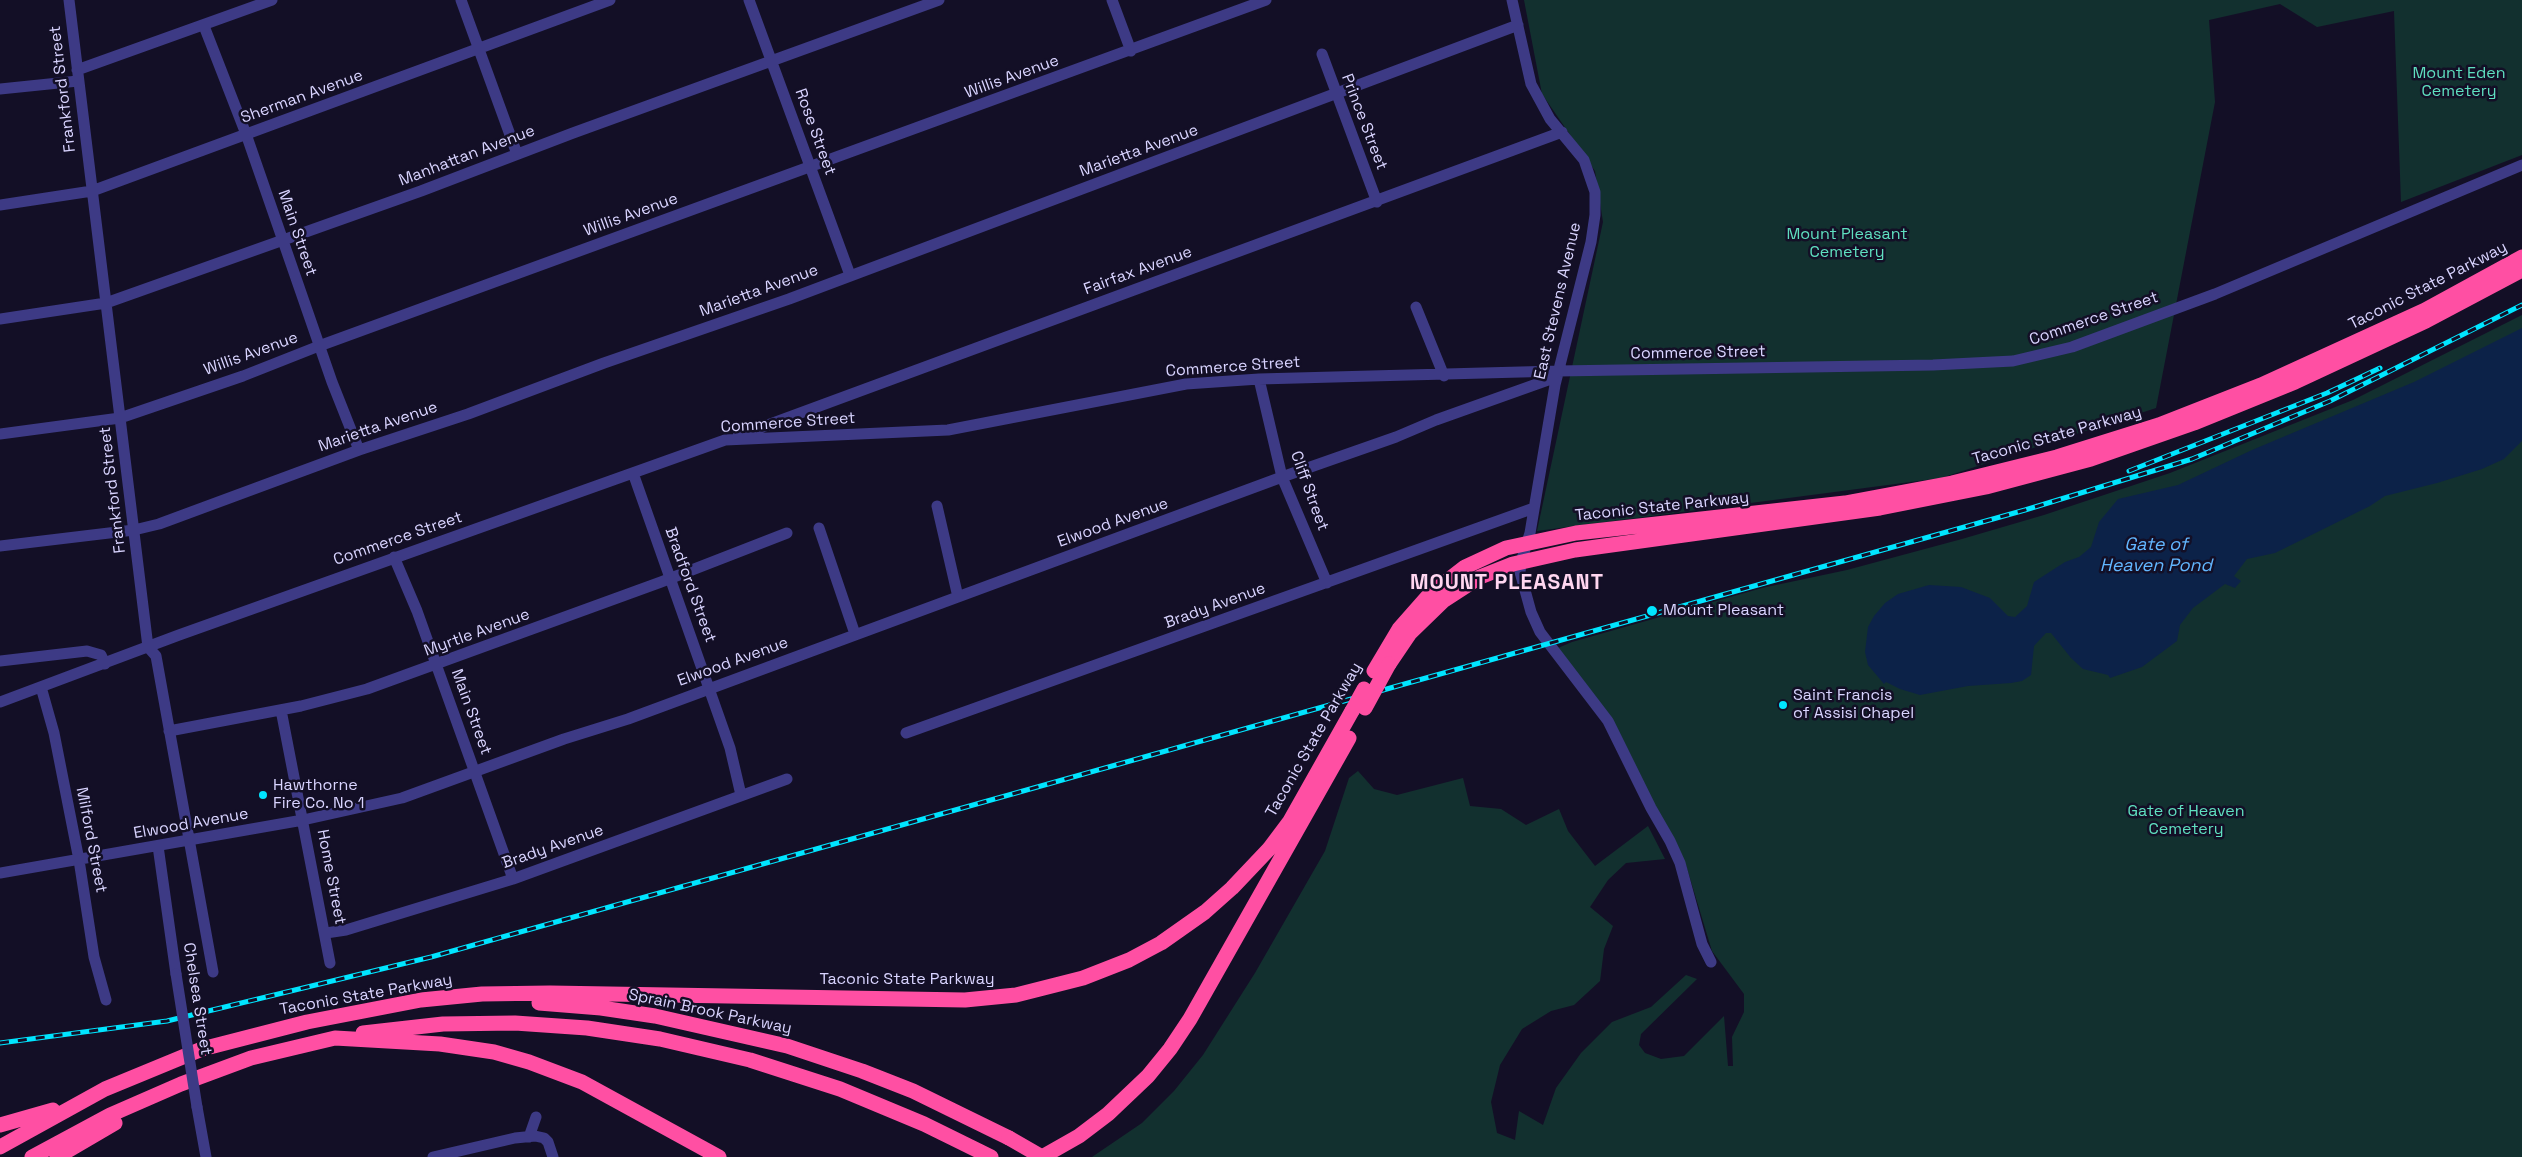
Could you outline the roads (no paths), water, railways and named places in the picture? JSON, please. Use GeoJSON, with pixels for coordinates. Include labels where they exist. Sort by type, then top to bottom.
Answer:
{"type":"FeatureCollection","features":[{"type":"Feature","properties":{"kind":"highway","name":"Taconic State Parkway"},"geometry":{"type":"LineString","coordinates":[[1042,1157],[1079,1136],[1108,1114],[1148,1076],[1170,1048],[1190,1018],[1317,797],[1374,670],[1404,622],[1442,583],[1481,559],[1527,542],[1576,533],[1845,503],[1969,479],[2074,452],[2185,415],[2294,371],[2425,310],[2522,257]]}},
{"type":"Feature","properties":{"kind":"highway","name":"Taconic State Parkway"},"geometry":{"type":"LineString","coordinates":[[0,1148],[76,1104],[126,1080],[202,1049],[248,1036],[422,1000],[482,994],[578,994],[966,1000],[1016,996],[1067,984],[1115,966],[1161,942],[1205,912],[1232,888],[1268,849],[1290,821],[1358,709],[1410,633],[1443,601],[1480,577],[1521,562],[1566,552],[1880,508],[1986,487],[2082,461],[2194,423],[2295,382],[2426,321],[2522,270]]}},
{"type":"Feature","properties":{"kind":"highway","name":"Sprain Brook Parkway"},"geometry":{"type":"LineString","coordinates":[[348,1014],[438,1004],[529,1002],[601,1008],[674,1019],[786,1046],[862,1071],[946,1106],[1042,1157]]}},
{"type":"Feature","properties":{"kind":"highway"},"geometry":{"type":"LineString","coordinates":[[32,1157],[97,1121],[181,1084],[251,1058],[335,1038],[413,1027],[479,1023],[569,1026],[642,1036],[714,1051],[802,1076],[890,1109],[986,1154]]}},
{"type":"Feature","properties":{"kind":"highway"},"geometry":{"type":"LineString","coordinates":[[335,1038],[440,1044],[494,1052],[529,1062],[582,1082],[719,1157]]}},
{"type":"Feature","properties":{"kind":"highway"},"geometry":{"type":"LineString","coordinates":[[57,1157],[181,1084]]}},
{"type":"Feature","properties":{"kind":"highway"},"geometry":{"type":"LineString","coordinates":[[0,1125],[76,1104]]}},
{"type":"Feature","properties":{"kind":"street","name":"Frankford Street"},"geometry":{"type":"LineString","coordinates":[[69,0],[148,647],[156,656],[213,972]]}},
{"type":"Feature","properties":{"kind":"street"},"geometry":{"type":"LineString","coordinates":[[0,89],[77,76],[272,0]]}},
{"type":"Feature","properties":{"kind":"street"},"geometry":{"type":"LineString","coordinates":[[461,0],[517,154]]}},
{"type":"Feature","properties":{"kind":"street","name":"Sherman Avenue"},"geometry":{"type":"LineString","coordinates":[[0,205],[92,191],[610,0]]}},
{"type":"Feature","properties":{"kind":"street","name":"Rose Street"},"geometry":{"type":"LineString","coordinates":[[749,0],[850,275]]}},
{"type":"Feature","properties":{"kind":"street","name":"Manhattan Avenue"},"geometry":{"type":"LineString","coordinates":[[0,319],[106,303],[282,241],[939,0]]}},
{"type":"Feature","properties":{"kind":"street"},"geometry":{"type":"LineString","coordinates":[[1112,0],[1131,51]]}},
{"type":"Feature","properties":{"kind":"street","name":"Willis Avenue"},"geometry":{"type":"LineString","coordinates":[[0,434],[120,418],[243,376],[319,346],[1131,51],[1266,0]]}},
{"type":"Feature","properties":{"kind":"street","name":"East Stevens Avenue"},"geometry":{"type":"LineString","coordinates":[[1512,0],[1531,84],[1540,103],[1584,160],[1595,192],[1595,215],[1583,278],[1558,371],[1534,508],[1521,562]]}},
{"type":"Feature","properties":{"kind":"street","name":"Marietta Avenue"},"geometry":{"type":"LineString","coordinates":[[0,546],[134,530],[159,524],[359,450],[468,414],[850,275],[1336,95],[1518,25]]}},
{"type":"Feature","properties":{"kind":"street","name":"Main Street"},"geometry":{"type":"LineString","coordinates":[[204,26],[246,134],[319,346],[359,450]]}},
{"type":"Feature","properties":{"kind":"street","name":"Prince Street"},"geometry":{"type":"LineString","coordinates":[[1322,54],[1377,202]]}},
{"type":"Feature","properties":{"kind":"street","name":"Fairfax Avenue"},"geometry":{"type":"LineString","coordinates":[[725,440],[1377,202],[1562,132]]}},
{"type":"Feature","properties":{"kind":"street","name":"Commerce Street"},"geometry":{"type":"LineString","coordinates":[[0,702],[394,557],[725,440],[948,430],[1186,384],[1259,379],[1444,376],[1558,371],[1968,364],[2034,357],[2072,347],[2215,294],[2522,165]]}},
{"type":"Feature","properties":{"kind":"street"},"geometry":{"type":"LineString","coordinates":[[1416,307],[1444,376]]}},
{"type":"Feature","properties":{"kind":"street","name":"Elwood Avenue"},"geometry":{"type":"LineString","coordinates":[[0,873],[303,820],[402,798],[628,719],[1282,477],[1396,437],[1458,412],[1548,380],[1558,371]]}},
{"type":"Feature","properties":{"kind":"street","name":"Cliff Street"},"geometry":{"type":"LineString","coordinates":[[1259,379],[1282,477],[1327,583]]}},
{"type":"Feature","properties":{"kind":"street","name":"Bradford Street"},"geometry":{"type":"LineString","coordinates":[[632,473],[730,748],[740,795]]}},
{"type":"Feature","properties":{"kind":"street"},"geometry":{"type":"LineString","coordinates":[[937,506],[958,597]]}},
{"type":"Feature","properties":{"kind":"street","name":"Brady Avenue"},"geometry":{"type":"LineString","coordinates":[[906,733],[1534,508]]}},
{"type":"Feature","properties":{"kind":"street"},"geometry":{"type":"LineString","coordinates":[[819,528],[856,634]]}},
{"type":"Feature","properties":{"kind":"street","name":"Myrtle Avenue"},"geometry":{"type":"LineString","coordinates":[[170,731],[281,710],[367,689],[671,578],[787,533]]}},
{"type":"Feature","properties":{"kind":"street","name":"Main Street"},"geometry":{"type":"LineString","coordinates":[[394,557],[417,611],[513,879]]}},
{"type":"Feature","properties":{"kind":"street"},"geometry":{"type":"LineString","coordinates":[[1521,562],[1520,572],[1533,618],[1544,639],[1609,723],[1651,808],[1670,841],[1682,871],[1702,944],[1711,962]]}},
{"type":"Feature","properties":{"kind":"street"},"geometry":{"type":"LineString","coordinates":[[0,660],[87,651],[101,656],[105,664]]}},
{"type":"Feature","properties":{"kind":"street","name":"Milford Street"},"geometry":{"type":"LineString","coordinates":[[41,687],[54,733],[79,860],[94,957],[106,1000]]}},
{"type":"Feature","properties":{"kind":"street","name":"Home Street"},"geometry":{"type":"LineString","coordinates":[[281,710],[326,933],[330,963]]}},
{"type":"Feature","properties":{"kind":"street","name":"Brady Avenue"},"geometry":{"type":"LineString","coordinates":[[326,933],[346,930],[513,879],[787,779]]}},
{"type":"Feature","properties":{"kind":"street","name":"Chelsea Street"},"geometry":{"type":"LineString","coordinates":[[158,846],[176,974],[206,1157]]}},
{"type":"Feature","properties":{"kind":"street"},"geometry":{"type":"LineString","coordinates":[[529,1137],[536,1117]]}},
{"type":"Feature","properties":{"kind":"street"},"geometry":{"type":"LineString","coordinates":[[435,1157],[529,1137],[544,1138],[548,1142],[553,1157]]}},
{"type":"Feature","properties":{"kind":"water","name":"Gate of Heaven Pond"},"geometry":{"type":"Polygon","coordinates":[[[2522,328],[2522,441],[2504,459],[2482,469],[2437,483],[2385,496],[2370,506],[2275,553],[2247,559],[2234,576],[2241,581],[2235,588],[2225,584],[2193,608],[2180,625],[2177,641],[2142,667],[2110,678],[2108,675],[2083,669],[2071,658],[2051,633],[2046,633],[2034,646],[2031,675],[2022,681],[2011,683],[1968,686],[1920,695],[1900,689],[1886,682],[1884,684],[1868,665],[1865,652],[1868,627],[1885,603],[1898,594],[1929,585],[1961,587],[1990,598],[2008,616],[2015,617],[2027,606],[2034,582],[2065,562],[2079,557],[2091,547],[2099,522],[2118,499],[2178,485],[2252,450],[2414,382],[2522,328]]]}},
{"type":"Feature","properties":{"kind":"railway"},"geometry":{"type":"LineString","coordinates":[[0,1043],[167,1021],[431,957],[2025,510],[2192,459],[2330,401],[2522,305]]}},
{"type":"Feature","properties":{"kind":"railway"},"geometry":{"type":"LineString","coordinates":[[2129,471],[2327,393],[2380,368]]}},
{"type":"Feature","properties":{"kind":"place","name":"Mount Pleasant"},"geometry":{"type":"Point","coordinates":[1652,611]}},
{"type":"Feature","properties":{"kind":"place","name":"Saint Francis of Assisi Chapel"},"geometry":{"type":"Point","coordinates":[1783,705]}},
{"type":"Feature","properties":{"kind":"place","name":"Hawthorne Fire Co. No 1"},"geometry":{"type":"Point","coordinates":[263,795]}},
{"type":"Feature","properties":{"kind":"district","name":"MOUNT PLEASANT"},"geometry":{"type":"Point","coordinates":[1507,583]}},
{"type":"Feature","properties":{"kind":"park label","name":"Mount Eden Cemetery"},"geometry":{"type":"Point","coordinates":[2459,83]}},
{"type":"Feature","properties":{"kind":"park label","name":"Mount Pleasant Cemetery"},"geometry":{"type":"Point","coordinates":[1847,244]}},
{"type":"Feature","properties":{"kind":"park label","name":"Gate of Heaven Cemetery"},"geometry":{"type":"Point","coordinates":[2186,821]}}]}
